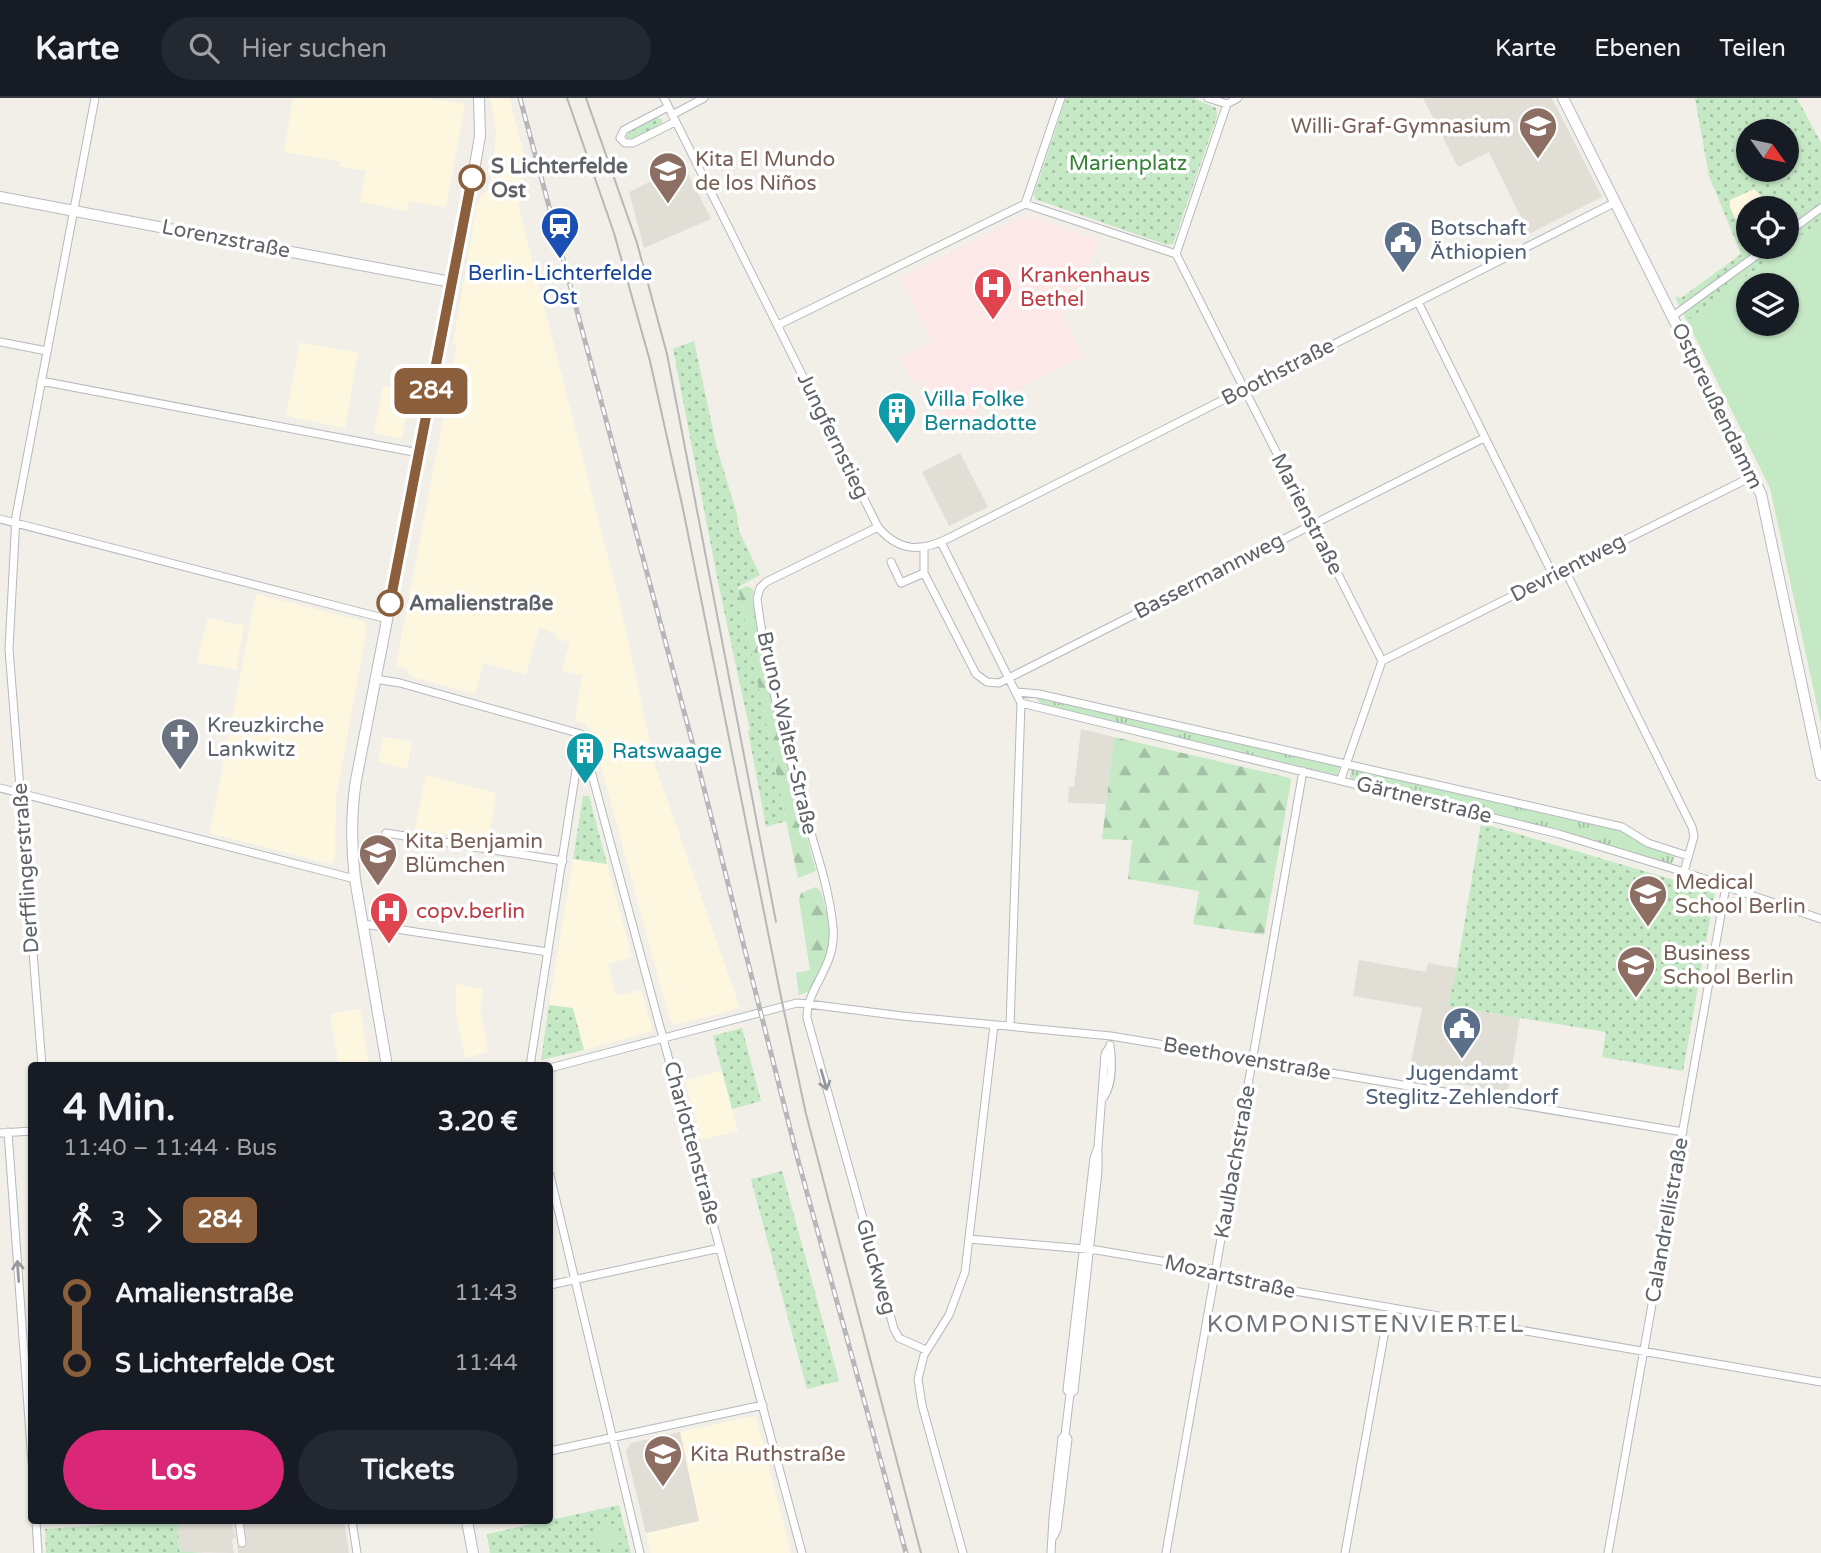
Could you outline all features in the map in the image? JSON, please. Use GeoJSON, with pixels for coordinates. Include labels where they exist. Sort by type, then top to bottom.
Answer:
{"type":"FeatureCollection","features":[{"type":"Feature","properties":{"kind":"street","name":"Derfflingerstraße"},"geometry":{"type":"LineString","coordinates":[[42,1062],[8,630],[15,523],[95,98]]}},
{"type":"Feature","properties":{"kind":"street"},"geometry":{"type":"LineString","coordinates":[[386,1062],[355,879],[352,837],[354,800],[480,136],[479,98]]}},
{"type":"Feature","properties":{"kind":"street","name":"Jungfernstieg"},"geometry":{"type":"LineString","coordinates":[[664,98],[878,527]]}},
{"type":"Feature","properties":{"kind":"street"},"geometry":{"type":"LineString","coordinates":[[672,115],[624,130],[620,138],[625,143],[633,143],[672,115],[704,98]]}},
{"type":"Feature","properties":{"kind":"street"},"geometry":{"type":"LineString","coordinates":[[1025,204],[1061,98]]}},
{"type":"Feature","properties":{"kind":"street"},"geometry":{"type":"LineString","coordinates":[[1208,98],[1227,104]]}},
{"type":"Feature","properties":{"kind":"street"},"geometry":{"type":"LineString","coordinates":[[778,325],[1025,204],[1176,254],[1227,104],[1238,98]]}},
{"type":"Feature","properties":{"kind":"street","name":"Ostpreußendamm"},"geometry":{"type":"LineString","coordinates":[[1563,98],[1753,476],[1763,502],[1821,775]]}},
{"type":"Feature","properties":{"kind":"street","name":"Lorenzstraße"},"geometry":{"type":"LineString","coordinates":[[0,197],[451,282]]}},
{"type":"Feature","properties":{"kind":"street","name":"Boothstraße"},"geometry":{"type":"LineString","coordinates":[[941,542],[1615,202]]}},
{"type":"Feature","properties":{"kind":"street"},"geometry":{"type":"LineString","coordinates":[[1799,224],[1821,208]]}},
{"type":"Feature","properties":{"kind":"street","name":"Marienstraße"},"geometry":{"type":"LineString","coordinates":[[1176,254],[1382,661]]}},
{"type":"Feature","properties":{"kind":"street"},"geometry":{"type":"LineString","coordinates":[[1673,316],[1751,259]]}},
{"type":"Feature","properties":{"kind":"street"},"geometry":{"type":"LineString","coordinates":[[1418,302],[1553,575]]}},
{"type":"Feature","properties":{"kind":"street"},"geometry":{"type":"LineString","coordinates":[[0,342],[47,351]]}},
{"type":"Feature","properties":{"kind":"street"},"geometry":{"type":"LineString","coordinates":[[41,382],[419,453]]}},
{"type":"Feature","properties":{"kind":"street","name":"Bassermannweg"},"geometry":{"type":"LineString","coordinates":[[1009,677],[1484,438]]}},
{"type":"Feature","properties":{"kind":"street","name":"Devrientweg"},"geometry":{"type":"LineString","coordinates":[[1382,661],[1753,476]]}},
{"type":"Feature","properties":{"kind":"street"},"geometry":{"type":"LineString","coordinates":[[0,519],[387,619]]}},
{"type":"Feature","properties":{"kind":"street"},"geometry":{"type":"LineString","coordinates":[[878,527],[887,538],[898,544],[925,548],[941,542],[1021,703],[1010,1026]]}},
{"type":"Feature","properties":{"kind":"street","name":"Bruno-Walter-Straße"},"geometry":{"type":"LineString","coordinates":[[808,1004],[828,964],[833,949],[834,929],[780,719],[757,599],[760,588],[766,582],[878,527]]}},
{"type":"Feature","properties":{"kind":"street"},"geometry":{"type":"LineString","coordinates":[[925,548],[924,573],[976,674],[993,684],[1009,677]]}},
{"type":"Feature","properties":{"kind":"street"},"geometry":{"type":"LineString","coordinates":[[891,562],[901,583],[924,573]]}},
{"type":"Feature","properties":{"kind":"street"},"geometry":{"type":"LineString","coordinates":[[1565,570],[1692,827],[1694,836],[1684,872]]}},
{"type":"Feature","properties":{"kind":"street"},"geometry":{"type":"LineString","coordinates":[[1341,779],[1382,661]]}},
{"type":"Feature","properties":{"kind":"street"},"geometry":{"type":"LineString","coordinates":[[375,679],[421,689],[581,734],[531,1062]]}},
{"type":"Feature","properties":{"kind":"street","name":"Gärtnerstraße"},"geometry":{"type":"LineString","coordinates":[[1017,692],[1039,694],[1622,827],[1648,843],[1688,856]]}},
{"type":"Feature","properties":{"kind":"street","name":"Gärtnerstraße"},"geometry":{"type":"LineString","coordinates":[[1021,703],[1559,834],[1684,872],[1821,919]]}},
{"type":"Feature","properties":{"kind":"street","name":"Charlottenstraße"},"geometry":{"type":"LineString","coordinates":[[581,734],[802,1553]]}},
{"type":"Feature","properties":{"kind":"street","name":"Kaulbachstraße"},"geometry":{"type":"LineString","coordinates":[[1166,1553],[1303,771]]}},
{"type":"Feature","properties":{"kind":"street"},"geometry":{"type":"LineString","coordinates":[[0,788],[355,879]]}},
{"type":"Feature","properties":{"kind":"street"},"geometry":{"type":"LineString","coordinates":[[386,833],[563,861]]}},
{"type":"Feature","properties":{"kind":"street","name":"Calandrellistraße"},"geometry":{"type":"LineString","coordinates":[[1608,1553],[1726,886]]}},
{"type":"Feature","properties":{"kind":"street"},"geometry":{"type":"LineString","coordinates":[[363,924],[548,953]]}},
{"type":"Feature","properties":{"kind":"street","name":"Beethovenstraße"},"geometry":{"type":"LineString","coordinates":[[553,1067],[797,1003],[902,1017],[1111,1036],[1683,1132]]}},
{"type":"Feature","properties":{"kind":"street","name":"Gluckweg"},"geometry":{"type":"LineString","coordinates":[[808,1004],[807,1018],[894,1329],[900,1338],[926,1350]]}},
{"type":"Feature","properties":{"kind":"street"},"geometry":{"type":"LineString","coordinates":[[963,1553],[922,1405],[918,1379],[926,1350],[958,1295],[965,1272],[994,1025]]}},
{"type":"Feature","properties":{"kind":"street"},"geometry":{"type":"LineString","coordinates":[[1051,1553],[1057,1530],[1058,1502],[1068,1439],[1065,1435],[1070,1394],[1067,1390],[1096,1171],[1105,1054],[1110,1046],[1111,1036]]}},
{"type":"Feature","properties":{"kind":"street"},"geometry":{"type":"LineString","coordinates":[[28,1131],[4,1132],[28,1394]]}},
{"type":"Feature","properties":{"kind":"street"},"geometry":{"type":"LineString","coordinates":[[553,1188],[640,1553]]}},
{"type":"Feature","properties":{"kind":"street","name":"Mozartstraße"},"geometry":{"type":"LineString","coordinates":[[969,1239],[1086,1250],[1209,1269],[1219,1278],[1821,1382]]}},
{"type":"Feature","properties":{"kind":"street"},"geometry":{"type":"LineString","coordinates":[[553,1284],[720,1248]]}},
{"type":"Feature","properties":{"kind":"street"},"geometry":{"type":"LineString","coordinates":[[1345,1553],[1389,1308]]}},
{"type":"Feature","properties":{"kind":"street"},"geometry":{"type":"LineString","coordinates":[[553,1450],[763,1405]]}},
{"type":"Feature","properties":{"kind":"street"},"geometry":{"type":"LineString","coordinates":[[36,1524],[38,1553]]}},
{"type":"Feature","properties":{"kind":"street"},"geometry":{"type":"LineString","coordinates":[[239,1524],[242,1543]]}},
{"type":"Feature","properties":{"kind":"street"},"geometry":{"type":"LineString","coordinates":[[353,1524],[358,1553]]}},
{"type":"Feature","properties":{"kind":"street"},"geometry":{"type":"LineString","coordinates":[[468,1524],[473,1553]]}},
{"type":"Feature","properties":{"kind":"shaded area"},"geometry":{"type":"Polygon","coordinates":[[[293,98],[428,98],[465,104],[446,208],[409,201],[407,211],[360,202],[366,171],[340,167],[341,162],[284,152],[293,98]]]}},
{"type":"Feature","properties":{"kind":"shaded area"},"geometry":{"type":"Polygon","coordinates":[[[490,98],[509,98],[524,156],[518,159],[526,194],[518,204],[621,609],[655,765],[740,1008],[676,1025],[670,1021],[592,733],[585,724],[575,721],[582,675],[562,671],[570,642],[556,639],[557,634],[539,628],[526,675],[484,663],[475,694],[412,677],[407,669],[396,666],[457,346],[453,344],[477,204],[489,189],[494,165],[496,131],[490,98]]]}},
{"type":"Feature","properties":{"kind":"shaded area","name":"Willi-Graf-Gymnasium"},"geometry":{"type":"Polygon","coordinates":[[[1423,98],[1552,98],[1602,197],[1529,234],[1489,152],[1458,167],[1423,98]]]}},
{"type":"Feature","properties":{"kind":"shaded area","name":"Kita El Mundo de los Niños"},"geometry":{"type":"Polygon","coordinates":[[[684,165],[711,219],[644,248],[629,192],[684,165]]]}},
{"type":"Feature","properties":{"kind":"shaded area"},"geometry":{"type":"Polygon","coordinates":[[[1755,189],[1762,196],[1738,196],[1755,189]]]}},
{"type":"Feature","properties":{"kind":"shaded area"},"geometry":{"type":"Polygon","coordinates":[[[1736,197],[1736,220],[1730,207],[1730,199],[1736,197]]]}},
{"type":"Feature","properties":{"kind":"shaded area","name":"Krankenhaus Bethel"},"geometry":{"type":"Polygon","coordinates":[[[1027,215],[1098,240],[1084,285],[1056,299],[1084,356],[947,427],[924,381],[913,385],[900,358],[931,343],[899,278],[1027,215]]]}},
{"type":"Feature","properties":{"kind":"shaded area"},"geometry":{"type":"Polygon","coordinates":[[[300,342],[358,353],[345,428],[286,416],[300,342]]]}},
{"type":"Feature","properties":{"kind":"shaded area"},"geometry":{"type":"Polygon","coordinates":[[[383,386],[411,392],[402,439],[374,433],[383,386]]]}},
{"type":"Feature","properties":{"kind":"shaded area"},"geometry":{"type":"Polygon","coordinates":[[[960,453],[988,507],[949,526],[922,472],[960,453]]]}},
{"type":"Feature","properties":{"kind":"shaded area"},"geometry":{"type":"Polygon","coordinates":[[[256,594],[363,621],[367,628],[336,798],[335,859],[330,864],[210,833],[256,594]]]}},
{"type":"Feature","properties":{"kind":"shaded area"},"geometry":{"type":"Polygon","coordinates":[[[208,618],[244,626],[236,670],[197,662],[208,618]]]}},
{"type":"Feature","properties":{"kind":"shaded area"},"geometry":{"type":"Polygon","coordinates":[[[1081,729],[1114,737],[1106,804],[1068,803],[1069,787],[1074,787],[1081,729]]]}},
{"type":"Feature","properties":{"kind":"shaded area"},"geometry":{"type":"Polygon","coordinates":[[[383,737],[412,742],[407,769],[378,762],[383,737]]]}},
{"type":"Feature","properties":{"kind":"shaded area"},"geometry":{"type":"Polygon","coordinates":[[[426,775],[496,793],[489,841],[415,829],[426,775]]]}},
{"type":"Feature","properties":{"kind":"shaded area"},"geometry":{"type":"Polygon","coordinates":[[[573,859],[607,864],[632,957],[608,964],[616,996],[641,990],[653,1031],[584,1050],[573,1009],[549,1005],[573,859]]]}},
{"type":"Feature","properties":{"kind":"shaded area"},"geometry":{"type":"Polygon","coordinates":[[[1359,960],[1426,972],[1428,963],[1457,968],[1448,1006],[1520,1018],[1508,1092],[1408,1076],[1422,1008],[1353,996],[1359,960]]]}},
{"type":"Feature","properties":{"kind":"shaded area"},"geometry":{"type":"Polygon","coordinates":[[[456,984],[483,989],[480,1009],[488,1052],[465,1058],[456,1013],[456,984]]]}},
{"type":"Feature","properties":{"kind":"shaded area"},"geometry":{"type":"Polygon","coordinates":[[[360,1009],[369,1062],[338,1062],[330,1014],[360,1009]]]}},
{"type":"Feature","properties":{"kind":"shaded area"},"geometry":{"type":"Polygon","coordinates":[[[722,1071],[738,1131],[701,1140],[685,1080],[722,1071]]]}},
{"type":"Feature","properties":{"kind":"shaded area"},"geometry":{"type":"Polygon","coordinates":[[[754,1416],[791,1553],[650,1553],[646,1533],[699,1521],[680,1432],[754,1416]]]}},
{"type":"Feature","properties":{"kind":"shaded area","name":"Kita Ruthstraße"},"geometry":{"type":"Polygon","coordinates":[[[680,1432],[699,1521],[646,1533],[626,1451],[631,1443],[680,1432]]]}},
{"type":"Feature","properties":{"kind":"shaded area"},"geometry":{"type":"Polygon","coordinates":[[[180,1524],[232,1524],[236,1538],[232,1539],[234,1553],[179,1552],[180,1524]]]}},
{"type":"Feature","properties":{"kind":"shaded area"},"geometry":{"type":"Polygon","coordinates":[[[244,1524],[344,1524],[349,1553],[238,1553],[237,1546],[247,1544],[244,1524]]]}},
{"type":"Feature","properties":{"kind":"green space","name":"Marienplatz"},"geometry":{"type":"Polygon","coordinates":[[[1066,98],[1193,98],[1216,108],[1217,116],[1173,244],[1167,245],[1035,199],[1034,194],[1066,98]]]}},
{"type":"Feature","properties":{"kind":"green space"},"geometry":{"type":"Polygon","coordinates":[[[1695,98],[1797,98],[1821,143],[1821,221],[1799,237],[1799,196],[1762,196],[1754,189],[1730,200],[1736,220],[1736,242],[1709,176],[1695,98]]]}},
{"type":"Feature","properties":{"kind":"green space"},"geometry":{"type":"Polygon","coordinates":[[[656,117],[663,120],[661,125],[633,139],[627,138],[628,131],[656,117]]]}},
{"type":"Feature","properties":{"kind":"green space"},"geometry":{"type":"Polygon","coordinates":[[[1821,221],[1821,724],[1770,488],[1687,321],[1736,284],[1736,336],[1799,336],[1799,273],[1751,273],[1770,259],[1799,259],[1799,237],[1821,221]]]}},
{"type":"Feature","properties":{"kind":"green space"},"geometry":{"type":"Polygon","coordinates":[[[1736,258],[1770,259],[1751,273],[1736,273],[1736,284],[1687,321],[1675,297],[1681,298],[1736,258]]]}},
{"type":"Feature","properties":{"kind":"green space"},"geometry":{"type":"Polygon","coordinates":[[[694,341],[717,449],[737,514],[739,531],[760,575],[738,587],[786,821],[766,827],[750,731],[673,349],[694,341]]]}},
{"type":"Feature","properties":{"kind":"green space"},"geometry":{"type":"Polygon","coordinates":[[[747,586],[754,590],[752,599],[779,737],[816,871],[798,878],[738,590],[747,586]]]}},
{"type":"Feature","properties":{"kind":"green space"},"geometry":{"type":"Polygon","coordinates":[[[1035,697],[1340,766],[1337,775],[1045,708],[1035,697]]]}},
{"type":"Feature","properties":{"kind":"green space"},"geometry":{"type":"Polygon","coordinates":[[[1114,737],[1290,778],[1264,935],[1193,924],[1199,891],[1128,879],[1132,840],[1102,839],[1114,737]]]}},
{"type":"Feature","properties":{"kind":"green space"},"geometry":{"type":"Polygon","coordinates":[[[1351,769],[1624,832],[1649,847],[1675,856],[1671,865],[1563,831],[1350,778],[1351,769]]]}},
{"type":"Feature","properties":{"kind":"green space"},"geometry":{"type":"Polygon","coordinates":[[[583,796],[589,796],[607,864],[573,859],[583,796]]]}},
{"type":"Feature","properties":{"kind":"green space"},"geometry":{"type":"Polygon","coordinates":[[[1481,823],[1715,892],[1683,1071],[1602,1057],[1606,1032],[1448,1006],[1457,968],[1481,823]]]}},
{"type":"Feature","properties":{"kind":"green space"},"geometry":{"type":"Polygon","coordinates":[[[816,887],[823,898],[830,941],[811,991],[799,995],[796,973],[810,970],[799,900],[801,893],[816,887]]]}},
{"type":"Feature","properties":{"kind":"green space"},"geometry":{"type":"Polygon","coordinates":[[[549,1005],[573,1008],[584,1050],[541,1060],[549,1005]]]}},
{"type":"Feature","properties":{"kind":"green space"},"geometry":{"type":"Polygon","coordinates":[[[742,1028],[761,1101],[732,1109],[713,1036],[742,1028]]]}},
{"type":"Feature","properties":{"kind":"green space"},"geometry":{"type":"Polygon","coordinates":[[[782,1171],[839,1381],[807,1389],[751,1179],[782,1171]]]}},
{"type":"Feature","properties":{"kind":"green space"},"geometry":{"type":"Polygon","coordinates":[[[619,1505],[631,1553],[490,1553],[487,1534],[533,1524],[553,1524],[553,1520],[619,1505]]]}},
{"type":"Feature","properties":{"kind":"green space"},"geometry":{"type":"Polygon","coordinates":[[[180,1524],[179,1551],[204,1553],[46,1553],[45,1529],[180,1524]]]}},
{"type":"Feature","properties":{"kind":"green space"},"geometry":{"type":"Polygon","coordinates":[[[618,1525],[622,1542],[595,1549],[591,1532],[618,1525]]]}},
{"type":"Feature","properties":{"kind":"tram line"},"geometry":{"type":"LineString","coordinates":[[567,98],[614,233],[650,361],[683,509],[806,1114],[921,1553]]}},
{"type":"Feature","properties":{"kind":"tram line"},"geometry":{"type":"LineString","coordinates":[[586,98],[637,243],[667,354],[776,922]]}},
{"type":"Feature","properties":{"kind":"railway"},"geometry":{"type":"LineString","coordinates":[[520,98],[693,745],[798,1160],[906,1553]]}},
{"type":"Feature","properties":{"kind":"bus line","name":"284"},"geometry":{"type":"LineString","coordinates":[[390,603],[472,178]]}},
{"type":"Feature","properties":{"kind":"place","name":"Willi-Graf-Gymnasium"},"geometry":{"type":"Point","coordinates":[1538,160]}},
{"type":"Feature","properties":{"kind":"place","name":"S Lichterfelde Ost"},"geometry":{"type":"Point","coordinates":[472,178]}},
{"type":"Feature","properties":{"kind":"place","name":"Kita El Mundo de los Niños"},"geometry":{"type":"Point","coordinates":[668,205]}},
{"type":"Feature","properties":{"kind":"place","name":"Berlin-Lichterfelde Ost"},"geometry":{"type":"Point","coordinates":[560,260]}},
{"type":"Feature","properties":{"kind":"place","name":"Botschaft Äthiopien"},"geometry":{"type":"Point","coordinates":[1403,274]}},
{"type":"Feature","properties":{"kind":"place","name":"Krankenhaus Bethel"},"geometry":{"type":"Point","coordinates":[993,321]}},
{"type":"Feature","properties":{"kind":"place","name":"Villa Folke Bernadotte"},"geometry":{"type":"Point","coordinates":[897,445]}},
{"type":"Feature","properties":{"kind":"place","name":"Amalienstraße"},"geometry":{"type":"Point","coordinates":[390,603]}},
{"type":"Feature","properties":{"kind":"place","name":"Kreuzkirche Lankwitz"},"geometry":{"type":"Point","coordinates":[180,771]}},
{"type":"Feature","properties":{"kind":"place","name":"Ratswaage"},"geometry":{"type":"Point","coordinates":[585,785]}},
{"type":"Feature","properties":{"kind":"place","name":"Kita Benjamin Blümchen"},"geometry":{"type":"Point","coordinates":[378,887]}},
{"type":"Feature","properties":{"kind":"place","name":"Medical School Berlin"},"geometry":{"type":"Point","coordinates":[1648,928]}},
{"type":"Feature","properties":{"kind":"place","name":"copv.berlin"},"geometry":{"type":"Point","coordinates":[389,945]}},
{"type":"Feature","properties":{"kind":"place","name":"Business School Berlin"},"geometry":{"type":"Point","coordinates":[1636,999]}},
{"type":"Feature","properties":{"kind":"place","name":"Jugendamt Steglitz-Zehlendorf"},"geometry":{"type":"Point","coordinates":[1462,1060]}},
{"type":"Feature","properties":{"kind":"place","name":"Kita Ruthstraße"},"geometry":{"type":"Point","coordinates":[663,1488]}},
{"type":"Feature","properties":{"kind":"district","name":"KOMPONISTENVIERTEL"},"geometry":{"type":"Point","coordinates":[1366,1324]}}]}
